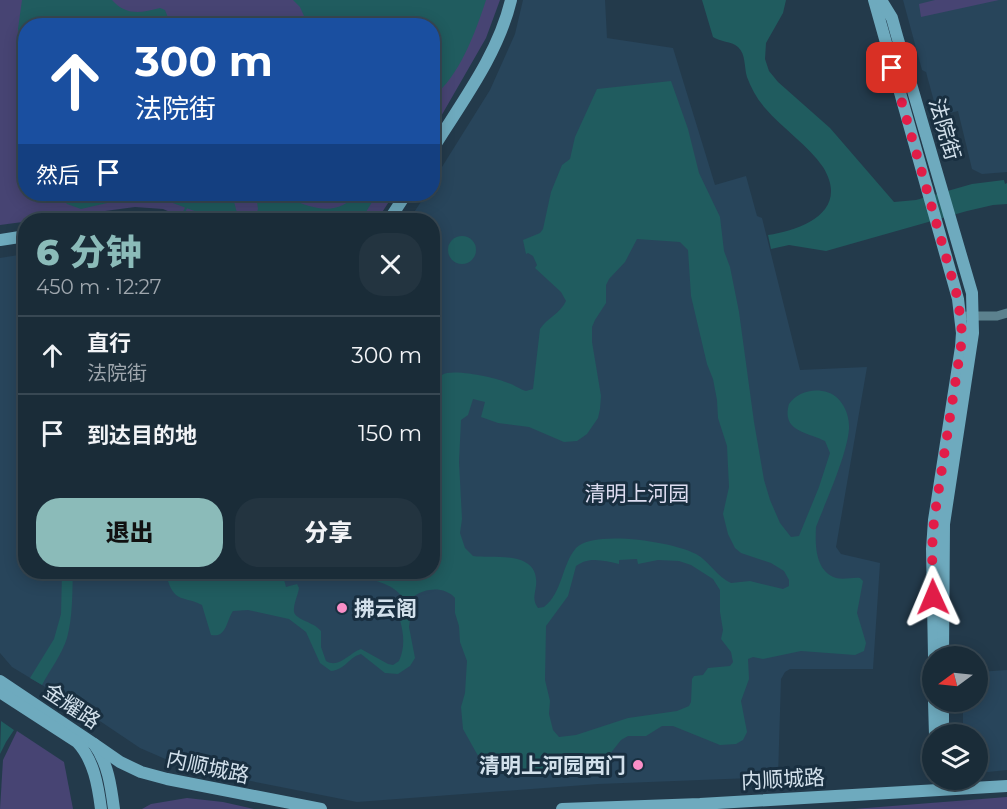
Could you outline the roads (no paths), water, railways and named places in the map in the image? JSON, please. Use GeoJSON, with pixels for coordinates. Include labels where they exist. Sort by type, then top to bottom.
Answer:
{"type":"FeatureCollection","features":[{"type":"Feature","properties":{"kind":"street"},"geometry":{"type":"LineString","coordinates":[[440,137],[488,59],[503,27],[511,0]]}},
{"type":"Feature","properties":{"kind":"street","name":"法院街"},"geometry":{"type":"LineString","coordinates":[[874,0],[958,299],[967,316]]}},
{"type":"Feature","properties":{"kind":"street","name":"法院街"},"geometry":{"type":"LineString","coordinates":[[881,0],[892,18],[972,293],[967,316]]}},
{"type":"Feature","properties":{"kind":"street"},"geometry":{"type":"LineString","coordinates":[[0,240],[18,237]]}},
{"type":"Feature","properties":{"kind":"street"},"geometry":{"type":"LineString","coordinates":[[967,316],[1007,314]]}},
{"type":"Feature","properties":{"kind":"street"},"geometry":{"type":"LineString","coordinates":[[934,646],[932,549],[934,520],[967,316]]}},
{"type":"Feature","properties":{"kind":"street"},"geometry":{"type":"LineString","coordinates":[[943,646],[944,524],[972,340],[967,316]]}},
{"type":"Feature","properties":{"kind":"street","name":"金耀路"},"geometry":{"type":"LineString","coordinates":[[0,681],[94,744],[101,753],[107,771],[114,809]]}},
{"type":"Feature","properties":{"kind":"street","name":"金耀路"},"geometry":{"type":"LineString","coordinates":[[0,692],[81,746],[95,777],[101,809]]}},
{"type":"Feature","properties":{"kind":"street","name":"内顺城路"},"geometry":{"type":"LineString","coordinates":[[94,744],[120,762],[141,772],[321,809]]}},
{"type":"Feature","properties":{"kind":"street","name":"内顺城路"},"geometry":{"type":"LineString","coordinates":[[562,809],[700,804],[922,786]]}},
{"type":"Feature","properties":{"kind":"street","name":"内顺城路"},"geometry":{"type":"LineString","coordinates":[[988,786],[1007,786]]}},
{"type":"Feature","properties":{"kind":"waterway"},"geometry":{"type":"LineString","coordinates":[[184,212],[186,208]]}},
{"type":"Feature","properties":{"kind":"place","name":"拂云阁"},"geometry":{"type":"Point","coordinates":[342,608]}},
{"type":"Feature","properties":{"kind":"place","name":"清明上河园西门"},"geometry":{"type":"Point","coordinates":[638,765]}},
{"type":"Feature","properties":{"kind":"park label","name":"清明上河园"},"geometry":{"type":"Point","coordinates":[637,493]}}]}
